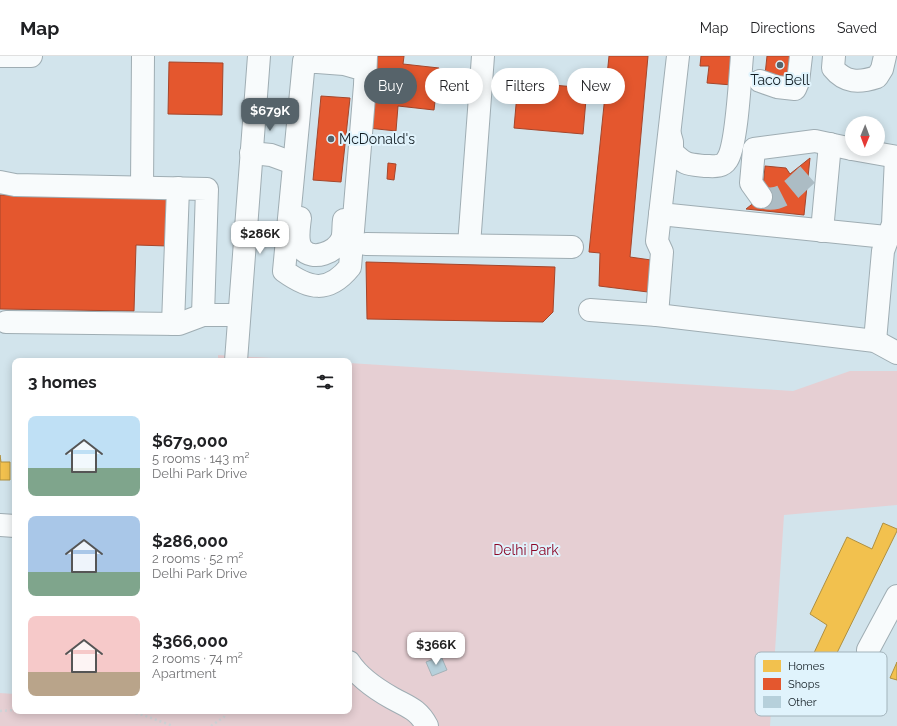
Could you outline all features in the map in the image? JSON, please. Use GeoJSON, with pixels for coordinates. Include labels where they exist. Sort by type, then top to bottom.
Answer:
{"type":"FeatureCollection","features":[{"type":"Feature","properties":{"kind":"street"},"geometry":{"type":"LineString","coordinates":[[0,56],[31,56]]}},
{"type":"Feature","properties":{"kind":"street"},"geometry":{"type":"LineString","coordinates":[[142,187],[143,56]]}},
{"type":"Feature","properties":{"kind":"street"},"geometry":{"type":"LineString","coordinates":[[235,358],[238,315],[261,154],[259,56]]}},
{"type":"Feature","properties":{"kind":"street"},"geometry":{"type":"LineString","coordinates":[[469,245],[483,56]]}},
{"type":"Feature","properties":{"kind":"street"},"geometry":{"type":"LineString","coordinates":[[657,315],[662,252],[657,241],[678,56]]}},
{"type":"Feature","properties":{"kind":"street"},"geometry":{"type":"LineString","coordinates":[[669,132],[672,142],[672,152],[684,164],[719,167],[727,161],[731,151],[735,126],[742,56]]}},
{"type":"Feature","properties":{"kind":"street"},"geometry":{"type":"LineString","coordinates":[[760,81],[777,87],[795,89],[798,82],[801,56]]}},
{"type":"Feature","properties":{"kind":"street"},"geometry":{"type":"LineString","coordinates":[[834,56],[833,68],[840,76],[852,81],[866,81],[877,78],[882,69],[884,56]]}},
{"type":"Feature","properties":{"kind":"street"},"geometry":{"type":"LineString","coordinates":[[364,103],[350,267],[340,279],[328,285],[313,286],[298,281],[284,270],[304,61],[346,60],[365,63]]}},
{"type":"Feature","properties":{"kind":"street"},"geometry":{"type":"LineString","coordinates":[[294,161],[303,191],[298,235],[302,248],[308,254],[317,255],[326,253],[336,248],[342,238],[355,114],[364,93]]}},
{"type":"Feature","properties":{"kind":"street"},"geometry":{"type":"LineString","coordinates":[[760,197],[751,183],[754,149],[815,141],[845,147]]}},
{"type":"Feature","properties":{"kind":"street"},"geometry":{"type":"LineString","coordinates":[[822,231],[818,173],[830,144]]}},
{"type":"Feature","properties":{"kind":"street"},"geometry":{"type":"LineString","coordinates":[[261,154],[294,161]]}},
{"type":"Feature","properties":{"kind":"street"},"geometry":{"type":"LineString","coordinates":[[875,341],[883,251],[886,238],[893,224],[896,157],[885,155]]}},
{"type":"Feature","properties":{"kind":"street"},"geometry":{"type":"LineString","coordinates":[[0,182],[15,186],[207,189],[203,315]]}},
{"type":"Feature","properties":{"kind":"street"},"geometry":{"type":"LineString","coordinates":[[173,324],[178,188]]}},
{"type":"Feature","properties":{"kind":"street"},"geometry":{"type":"LineString","coordinates":[[660,214],[886,238]]}},
{"type":"Feature","properties":{"kind":"street"},"geometry":{"type":"LineString","coordinates":[[366,244],[572,247]]}},
{"type":"Feature","properties":{"kind":"street"},"geometry":{"type":"LineString","coordinates":[[175,282],[204,282]]}},
{"type":"Feature","properties":{"kind":"street"},"geometry":{"type":"LineString","coordinates":[[590,310],[657,315],[875,341],[897,354]]}},
{"type":"Feature","properties":{"kind":"street"},"geometry":{"type":"LineString","coordinates":[[6,322],[179,324],[203,315],[238,315]]}},
{"type":"Feature","properties":{"kind":"street"},"geometry":{"type":"LineString","coordinates":[[0,525],[12,526]]}},
{"type":"Feature","properties":{"kind":"street"},"geometry":{"type":"LineString","coordinates":[[868,650],[897,596]]}},
{"type":"Feature","properties":{"kind":"street"},"geometry":{"type":"LineString","coordinates":[[352,666],[356,672],[391,698],[405,704],[422,715],[427,726]]}},
{"type":"Feature","properties":{"kind":"path"},"geometry":{"type":"LineString","coordinates":[[0,711],[12,710]]}},
{"type":"Feature","properties":{"kind":"path"},"geometry":{"type":"LineString","coordinates":[[139,714],[173,726]]}},
{"type":"Feature","properties":{"kind":"path"},"geometry":{"type":"LineString","coordinates":[[212,726],[224,717],[226,714]]}},
{"type":"Feature","properties":{"kind":"green space"},"geometry":{"type":"Polygon","coordinates":[[[218,355],[272,358],[218,358],[218,355]]]}},
{"type":"Feature","properties":{"kind":"green space","name":"Delhi Park"},"geometry":{"type":"Polygon","coordinates":[[[352,363],[793,391],[850,371],[897,371],[897,505],[784,515],[775,652],[755,652],[755,716],[771,716],[770,726],[0,726],[0,693],[12,694],[12,714],[352,714],[352,363]]]}},
{"type":"Feature","properties":{"kind":"building: Homes"},"geometry":{"type":"Polygon","coordinates":[[[0,455],[1,462],[10,462],[10,480],[0,480],[0,455]]]}},
{"type":"Feature","properties":{"kind":"building: Homes"},"geometry":{"type":"Polygon","coordinates":[[[883,523],[897,529],[837,652],[814,652],[827,625],[810,614],[847,537],[872,549],[883,523]]]}},
{"type":"Feature","properties":{"kind":"building: Homes"},"geometry":{"type":"Polygon","coordinates":[[[897,662],[897,680],[890,678],[897,662]]]}},
{"type":"Feature","properties":{"kind":"building: Shops"},"geometry":{"type":"Polygon","coordinates":[[[375,56],[404,56],[403,64],[439,68],[425,68],[425,104],[435,104],[434,110],[398,106],[396,131],[368,128],[370,104],[417,104],[417,68],[374,68],[375,56]]]}},
{"type":"Feature","properties":{"kind":"building: Shops"},"geometry":{"type":"Polygon","coordinates":[[[609,56],[648,56],[630,257],[651,260],[648,292],[599,286],[600,253],[589,252],[604,104],[625,104],[625,68],[608,68],[609,56]]]}},
{"type":"Feature","properties":{"kind":"building: Shops"},"geometry":{"type":"Polygon","coordinates":[[[701,56],[734,56],[732,85],[707,83],[709,66],[700,66],[701,56]]]}},
{"type":"Feature","properties":{"kind":"building: Shops","name":"Taco Bell"},"geometry":{"type":"Polygon","coordinates":[[[767,56],[794,56],[792,77],[765,75],[767,56]]]}},
{"type":"Feature","properties":{"kind":"building: Shops"},"geometry":{"type":"Polygon","coordinates":[[[169,62],[223,63],[222,115],[168,114],[169,62]]]}},
{"type":"Feature","properties":{"kind":"building: Shops"},"geometry":{"type":"Polygon","coordinates":[[[559,86],[567,86],[567,104],[586,104],[583,134],[514,128],[516,104],[559,104],[559,86]]]}},
{"type":"Feature","properties":{"kind":"building: Shops","name":"McDonald's"},"geometry":{"type":"Polygon","coordinates":[[[321,96],[350,98],[341,182],[313,180],[321,96]]]}},
{"type":"Feature","properties":{"kind":"building: Shops"},"geometry":{"type":"Polygon","coordinates":[[[810,158],[804,215],[746,209],[766,193],[763,188],[765,166],[786,168],[790,174],[810,158]]]}},
{"type":"Feature","properties":{"kind":"building: Shops"},"geometry":{"type":"Polygon","coordinates":[[[388,163],[396,164],[394,180],[387,179],[388,163]]]}},
{"type":"Feature","properties":{"kind":"building: Shops"},"geometry":{"type":"Polygon","coordinates":[[[0,195],[168,198],[168,246],[136,245],[134,311],[0,309],[0,195]]]}},
{"type":"Feature","properties":{"kind":"building: Shops"},"geometry":{"type":"Polygon","coordinates":[[[366,262],[555,267],[553,312],[543,322],[367,319],[366,262]]]}},
{"type":"Feature","properties":{"kind":"building: Other"},"geometry":{"type":"Polygon","coordinates":[[[441,656],[447,670],[432,676],[426,662],[441,656]]]}},
{"type":"Feature","properties":{"kind":"tunnel"},"geometry":{"type":"LineString","coordinates":[[761,197],[768,199],[781,196],[792,189],[808,174]]}},
{"type":"Feature","properties":{"kind":"place","name":"Taco Bell"},"geometry":{"type":"Point","coordinates":[780,65]}},
{"type":"Feature","properties":{"kind":"place","name":"McDonald's"},"geometry":{"type":"Point","coordinates":[331,139]}}]}
